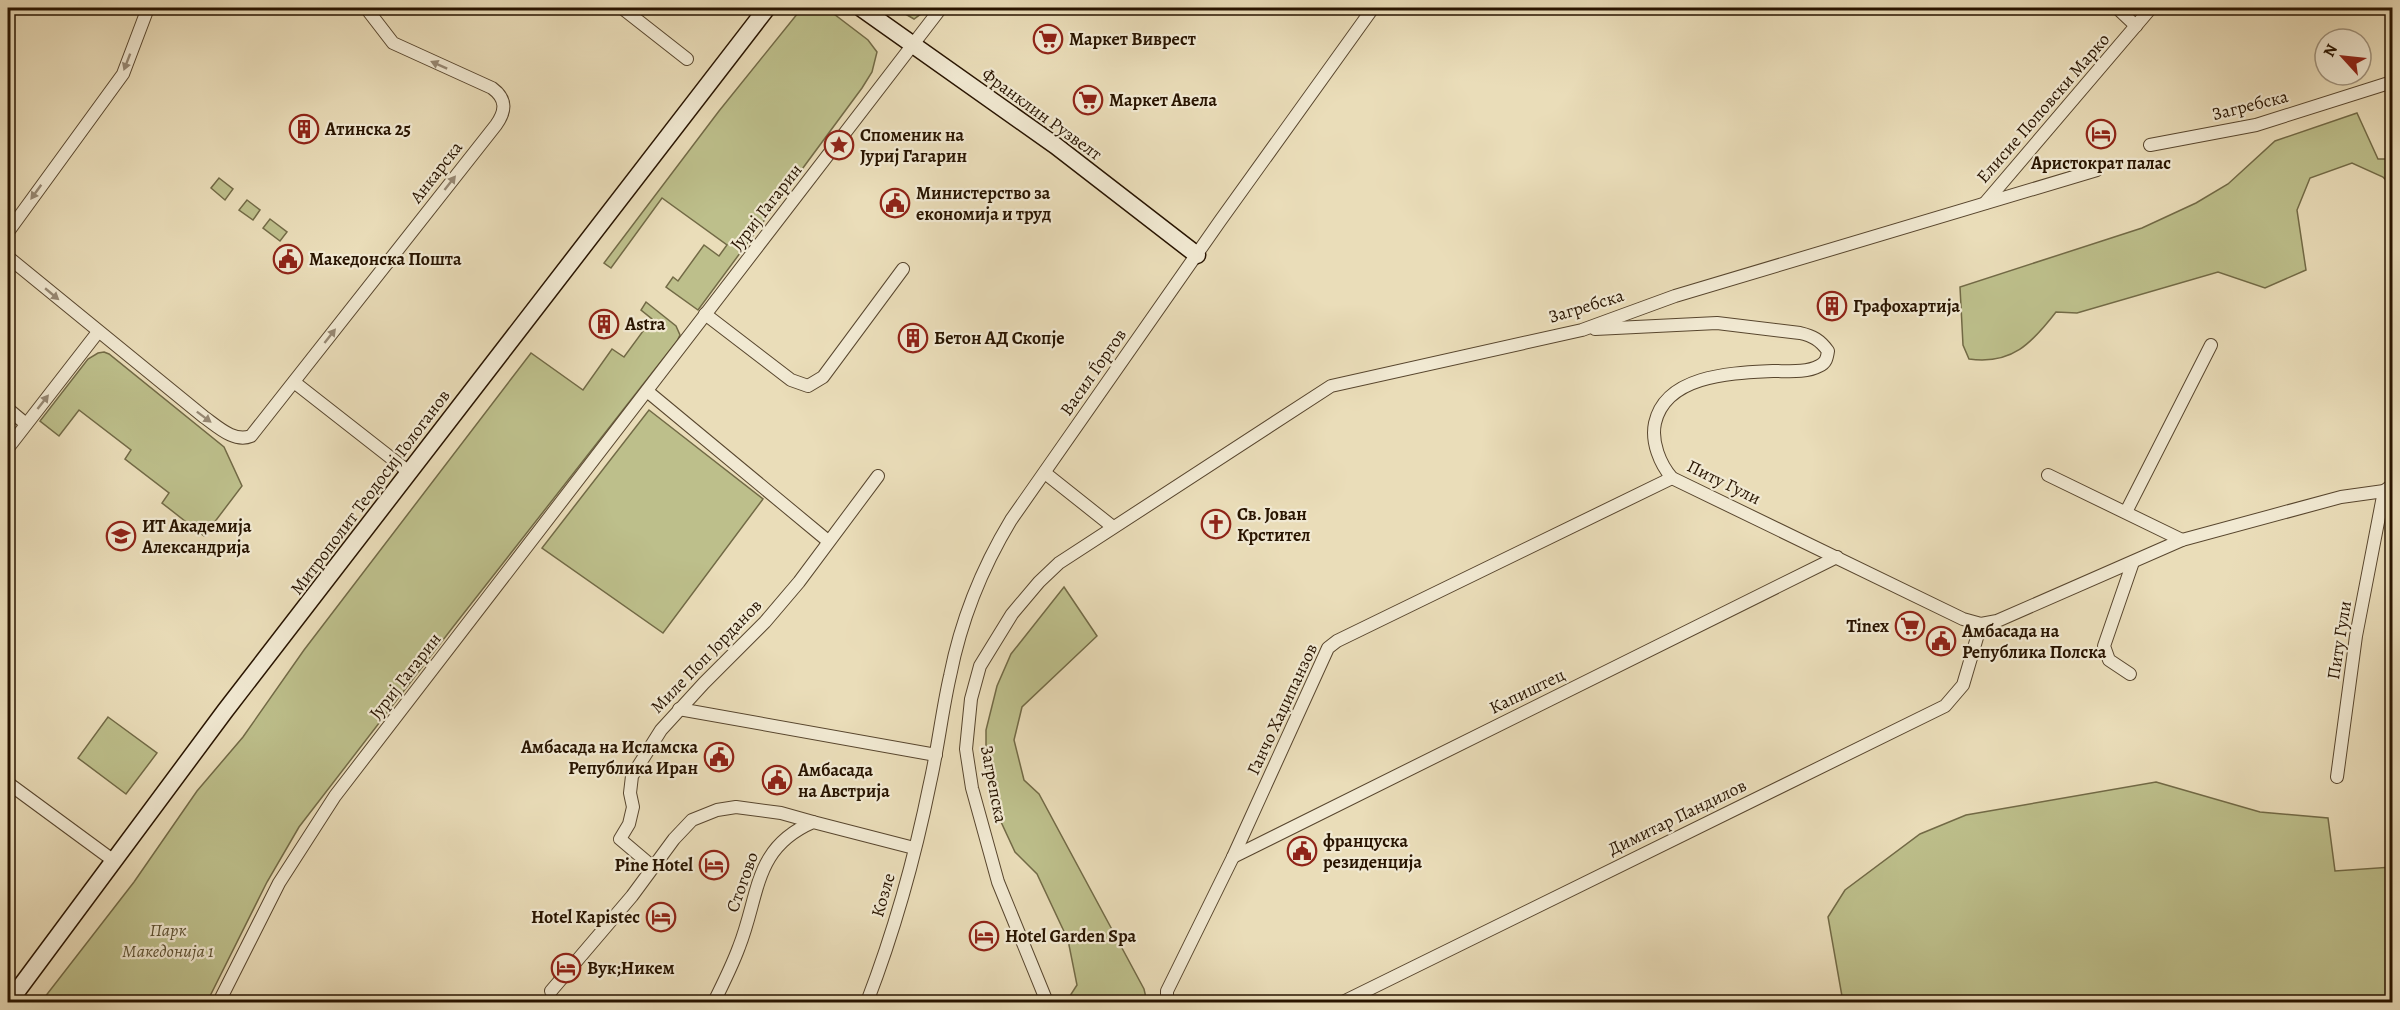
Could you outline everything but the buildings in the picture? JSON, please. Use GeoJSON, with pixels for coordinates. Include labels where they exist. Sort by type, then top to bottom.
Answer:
{"type":"FeatureCollection","features":[{"type":"Feature","properties":{"kind":"street"},"geometry":{"type":"LineString","coordinates":[[8,232],[123,74],[148,8]]}},
{"type":"Feature","properties":{"kind":"street","name":"Анкарска"},"geometry":{"type":"LineString","coordinates":[[8,257],[204,417],[240,439],[251,436],[496,124],[504,109],[503,100],[496,91],[395,45],[366,8]]}},
{"type":"Feature","properties":{"kind":"street"},"geometry":{"type":"LineString","coordinates":[[622,8],[687,59]]}},
{"type":"Feature","properties":{"kind":"street","name":"Митрополит Теодосиј Гологанов"},"geometry":{"type":"LineString","coordinates":[[9,1002],[409,472],[766,8]]}},
{"type":"Feature","properties":{"kind":"street","name":"Франклин Рузвелт"},"geometry":{"type":"LineString","coordinates":[[861,8],[1056,146],[1197,255]]}},
{"type":"Feature","properties":{"kind":"street","name":"Јуриј Гагарин"},"geometry":{"type":"LineString","coordinates":[[219,1002],[279,883],[335,796],[941,8]]}},
{"type":"Feature","properties":{"kind":"street","name":"Васил Ѓоргов"},"geometry":{"type":"LineString","coordinates":[[928,795],[950,675],[972,600],[990,555],[1011,520],[1373,8]]}},
{"type":"Feature","properties":{"kind":"street"},"geometry":{"type":"LineString","coordinates":[[2117,8],[2136,26]]}},
{"type":"Feature","properties":{"kind":"street","name":"Елисие Поповски Марко"},"geometry":{"type":"LineString","coordinates":[[1984,203],[2151,8]]}},
{"type":"Feature","properties":{"kind":"street","name":"Загребска"},"geometry":{"type":"LineString","coordinates":[[2150,145],[2256,125],[2392,82]]}},
{"type":"Feature","properties":{"kind":"street","name":"Загребска"},"geometry":{"type":"LineString","coordinates":[[1113,527],[1331,386],[1582,330],[1675,296],[2097,170]]}},
{"type":"Feature","properties":{"kind":"street"},"geometry":{"type":"LineString","coordinates":[[705,314],[791,380],[808,386],[823,377],[903,269]]}},
{"type":"Feature","properties":{"kind":"street","name":"Питу Гули"},"geometry":{"type":"LineString","coordinates":[[1582,330],[1717,323],[1813,336],[1822,342],[1828,351],[1824,363],[1806,370],[1730,374],[1697,382],[1679,390],[1665,401],[1657,414],[1654,428],[1662,465],[1672,478],[1963,618],[1981,624],[1996,621],[2182,540],[2331,500],[2388,488],[2381,510],[2356,636],[2337,777]]}},
{"type":"Feature","properties":{"kind":"street"},"geometry":{"type":"LineString","coordinates":[[8,448],[98,332]]}},
{"type":"Feature","properties":{"kind":"street"},"geometry":{"type":"LineString","coordinates":[[2126,512],[2211,345]]}},
{"type":"Feature","properties":{"kind":"street"},"geometry":{"type":"LineString","coordinates":[[294,382],[409,472]]}},
{"type":"Feature","properties":{"kind":"street"},"geometry":{"type":"LineString","coordinates":[[647,391],[828,541]]}},
{"type":"Feature","properties":{"kind":"street"},"geometry":{"type":"LineString","coordinates":[[8,409],[26,424]]}},
{"type":"Feature","properties":{"kind":"street"},"geometry":{"type":"LineString","coordinates":[[1045,472],[1113,527]]}},
{"type":"Feature","properties":{"kind":"street"},"geometry":{"type":"LineString","coordinates":[[2048,475],[2182,540]]}},
{"type":"Feature","properties":{"kind":"street","name":"Миле Поп Јорданов"},"geometry":{"type":"LineString","coordinates":[[653,867],[620,839],[629,824],[633,807],[630,793],[632,776],[661,730],[765,622],[799,582],[878,476]]}},
{"type":"Feature","properties":{"kind":"street","name":"Ганчо Хаџипанзов"},"geometry":{"type":"LineString","coordinates":[[1167,1002],[1167,992],[1233,857],[1328,648],[1337,641],[1672,478]]}},
{"type":"Feature","properties":{"kind":"street"},"geometry":{"type":"LineString","coordinates":[[2381,510],[2392,516]]}},
{"type":"Feature","properties":{"kind":"street","name":"Загрепска"},"geometry":{"type":"LineString","coordinates":[[1047,1002],[998,882],[972,788],[966,749],[971,699],[980,666],[1012,614],[1039,582],[1059,563],[1113,527]]}},
{"type":"Feature","properties":{"kind":"street","name":"Капиштец"},"geometry":{"type":"LineString","coordinates":[[1233,857],[1837,557]]}},
{"type":"Feature","properties":{"kind":"street"},"geometry":{"type":"LineString","coordinates":[[2130,674],[2109,660],[2104,646],[2133,562]]}},
{"type":"Feature","properties":{"kind":"street","name":"Димитар Пандилов"},"geometry":{"type":"LineString","coordinates":[[1343,1002],[1945,705],[1963,685],[1981,624]]}},
{"type":"Feature","properties":{"kind":"street"},"geometry":{"type":"LineString","coordinates":[[679,709],[936,755]]}},
{"type":"Feature","properties":{"kind":"street"},"geometry":{"type":"LineString","coordinates":[[8,783],[114,861]]}},
{"type":"Feature","properties":{"kind":"street","name":"Козле"},"geometry":{"type":"LineString","coordinates":[[867,1002],[885,950],[928,795]]}},
{"type":"Feature","properties":{"kind":"street"},"geometry":{"type":"LineString","coordinates":[[551,991],[674,839],[692,820],[717,810],[750,808],[914,848]]}},
{"type":"Feature","properties":{"kind":"street","name":"Стогово"},"geometry":{"type":"LineString","coordinates":[[714,1002],[739,947],[764,866],[774,849],[788,835],[813,822]]}},
{"type":"Feature","properties":{"kind":"green space"},"geometry":{"type":"Polygon","coordinates":[[[802,8],[826,8],[868,40],[877,52],[872,72],[698,310],[666,287],[673,277],[678,281],[704,245],[719,256],[727,245],[662,198],[611,268],[604,263],[719,111],[802,8]]]}},
{"type":"Feature","properties":{"kind":"green space"},"geometry":{"type":"Polygon","coordinates":[[[895,8],[929,8],[914,19],[895,8]]]}},
{"type":"Feature","properties":{"kind":"green space"},"geometry":{"type":"Polygon","coordinates":[[[2357,113],[2378,159],[2392,159],[2392,187],[2383,177],[2352,163],[2310,178],[2297,210],[2306,270],[2265,288],[2218,272],[2077,313],[2056,312],[2029,342],[2009,355],[1997,359],[1969,359],[1963,345],[1960,287],[2142,228],[2196,203],[2228,184],[2275,141],[2357,113]]]}},
{"type":"Feature","properties":{"kind":"green space"},"geometry":{"type":"Polygon","coordinates":[[[219,178],[233,189],[225,200],[211,188],[219,178]]]}},
{"type":"Feature","properties":{"kind":"green space"},"geometry":{"type":"Polygon","coordinates":[[[247,200],[260,210],[253,220],[239,210],[247,200]]]}},
{"type":"Feature","properties":{"kind":"green space"},"geometry":{"type":"Polygon","coordinates":[[[270,219],[287,232],[280,241],[263,228],[270,219]]]}},
{"type":"Feature","properties":{"kind":"green space","name":"Парк Македонија 1"},"geometry":{"type":"Polygon","coordinates":[[[646,302],[676,326],[680,335],[677,341],[299,827],[267,882],[207,1002],[41,1002],[134,882],[197,791],[243,737],[304,650],[531,353],[583,390],[612,349],[624,357],[652,319],[641,310],[646,302]]]}},
{"type":"Feature","properties":{"kind":"green space"},"geometry":{"type":"Polygon","coordinates":[[[104,352],[224,447],[242,486],[204,536],[162,503],[169,493],[125,459],[131,450],[79,410],[59,436],[40,421],[88,359],[104,352]]]}},
{"type":"Feature","properties":{"kind":"green space"},"geometry":{"type":"Polygon","coordinates":[[[649,410],[763,499],[663,633],[542,548],[649,410]]]}},
{"type":"Feature","properties":{"kind":"green space"},"geometry":{"type":"Polygon","coordinates":[[[1064,587],[1097,636],[1022,707],[1014,740],[1024,780],[1039,794],[1144,989],[1147,1002],[1066,1002],[1077,985],[1068,940],[1037,874],[1015,852],[995,809],[986,773],[986,730],[997,686],[1011,654],[1064,587]]]}},
{"type":"Feature","properties":{"kind":"green space"},"geometry":{"type":"Polygon","coordinates":[[[108,717],[157,753],[126,794],[78,758],[108,717]]]}},
{"type":"Feature","properties":{"kind":"green space"},"geometry":{"type":"Polygon","coordinates":[[[2156,782],[2260,812],[2328,818],[2335,871],[2392,867],[2392,1002],[1843,1002],[1828,917],[1845,890],[1920,834],[1966,815],[2156,782]]]}},
{"type":"Feature","properties":{"kind":"place","name":"Маркет Виврест"},"geometry":{"type":"Point","coordinates":[1048,39]}},
{"type":"Feature","properties":{"kind":"place","name":"Маркет Авела"},"geometry":{"type":"Point","coordinates":[1088,100]}},
{"type":"Feature","properties":{"kind":"place","name":"Атинска 25"},"geometry":{"type":"Point","coordinates":[304,129]}},
{"type":"Feature","properties":{"kind":"place","name":"Аристократ палас"},"geometry":{"type":"Point","coordinates":[2101,134]}},
{"type":"Feature","properties":{"kind":"place","name":"Споменик на Јуриј Гагарин"},"geometry":{"type":"Point","coordinates":[839,145]}},
{"type":"Feature","properties":{"kind":"place","name":"Министерство за економија и труд"},"geometry":{"type":"Point","coordinates":[895,203]}},
{"type":"Feature","properties":{"kind":"place","name":"Македонска Пошта"},"geometry":{"type":"Point","coordinates":[288,259]}},
{"type":"Feature","properties":{"kind":"place","name":"Графохартија"},"geometry":{"type":"Point","coordinates":[1832,306]}},
{"type":"Feature","properties":{"kind":"place","name":"Astra"},"geometry":{"type":"Point","coordinates":[604,324]}},
{"type":"Feature","properties":{"kind":"place","name":"Бетон АД Скопје"},"geometry":{"type":"Point","coordinates":[913,338]}},
{"type":"Feature","properties":{"kind":"place","name":"Св. Јован Крстител"},"geometry":{"type":"Point","coordinates":[1216,524]}},
{"type":"Feature","properties":{"kind":"place","name":"ИТ Академија Александрија"},"geometry":{"type":"Point","coordinates":[121,536]}},
{"type":"Feature","properties":{"kind":"place","name":"Tinex"},"geometry":{"type":"Point","coordinates":[1910,626]}},
{"type":"Feature","properties":{"kind":"place","name":"Амбасада на Република Полска"},"geometry":{"type":"Point","coordinates":[1941,641]}},
{"type":"Feature","properties":{"kind":"place","name":"Амбасада на Исламска Република Иран"},"geometry":{"type":"Point","coordinates":[719,757]}},
{"type":"Feature","properties":{"kind":"place","name":"Амбасада на Австрија"},"geometry":{"type":"Point","coordinates":[777,780]}},
{"type":"Feature","properties":{"kind":"place","name":"француска резиденција"},"geometry":{"type":"Point","coordinates":[1302,851]}},
{"type":"Feature","properties":{"kind":"place","name":"Pine Hotel"},"geometry":{"type":"Point","coordinates":[714,865]}},
{"type":"Feature","properties":{"kind":"place","name":"Hotel Kapistec"},"geometry":{"type":"Point","coordinates":[661,917]}},
{"type":"Feature","properties":{"kind":"place","name":"Hotel Garden Spa"},"geometry":{"type":"Point","coordinates":[984,936]}},
{"type":"Feature","properties":{"kind":"place","name":"Вук;Никем"},"geometry":{"type":"Point","coordinates":[566,968]}}]}
